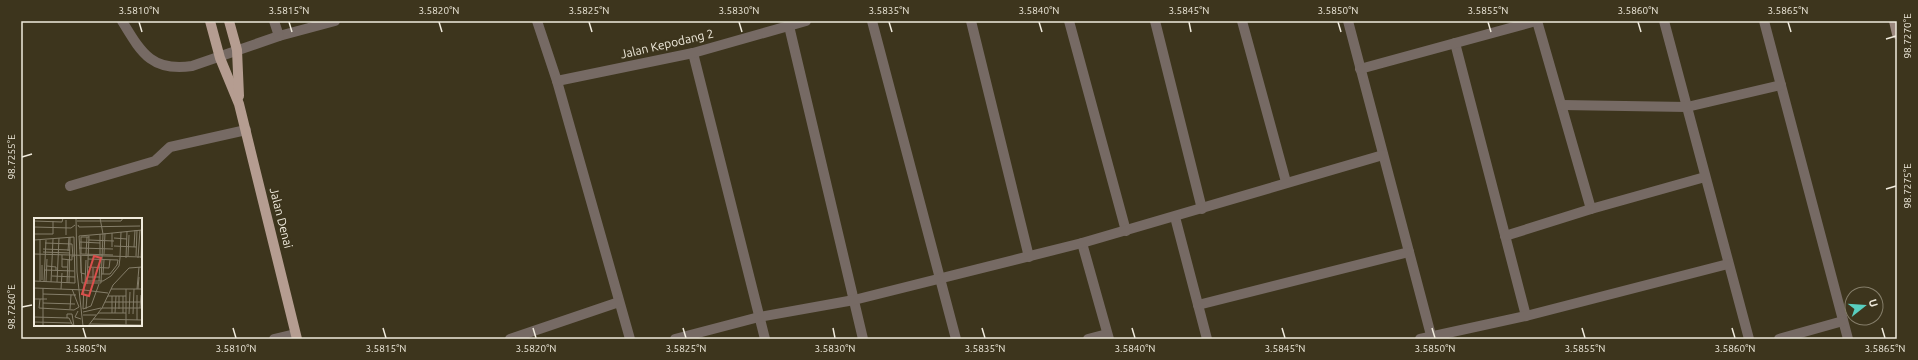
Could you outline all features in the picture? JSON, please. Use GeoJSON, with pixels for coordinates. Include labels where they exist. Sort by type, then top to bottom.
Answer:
{"type":"FeatureCollection","features":[{"type":"Feature","properties":{"kind":"main road","name":"Jalan Denai"},"geometry":{"type":"LineString","coordinates":[[210,21],[220,58],[239,104],[296,336]]}},
{"type":"Feature","properties":{"kind":"main road","name":"Jalan Denai"},"geometry":{"type":"LineString","coordinates":[[229,21],[236,50],[239,104]]}},
{"type":"Feature","properties":{"kind":"street"},"geometry":{"type":"LineString","coordinates":[[122,21],[142,53],[160,66],[179,68],[220,58],[236,50],[279,36],[335,21]]}},
{"type":"Feature","properties":{"kind":"street"},"geometry":{"type":"LineString","coordinates":[[274,21],[279,36]]}},
{"type":"Feature","properties":{"kind":"street"},"geometry":{"type":"LineString","coordinates":[[537,21],[557,81],[630,339]]}},
{"type":"Feature","properties":{"kind":"street","name":"Jalan Kepodang 2"},"geometry":{"type":"LineString","coordinates":[[557,81],[692,53],[806,21]]}},
{"type":"Feature","properties":{"kind":"street"},"geometry":{"type":"LineString","coordinates":[[872,21],[956,339]]}},
{"type":"Feature","properties":{"kind":"street"},"geometry":{"type":"LineString","coordinates":[[971,21],[1029,257]]}},
{"type":"Feature","properties":{"kind":"street"},"geometry":{"type":"LineString","coordinates":[[1070,21],[1126,231]]}},
{"type":"Feature","properties":{"kind":"street"},"geometry":{"type":"LineString","coordinates":[[1155,21],[1202,209]]}},
{"type":"Feature","properties":{"kind":"street"},"geometry":{"type":"LineString","coordinates":[[1242,21],[1286,182]]}},
{"type":"Feature","properties":{"kind":"street"},"geometry":{"type":"LineString","coordinates":[[1348,21],[1431,338]]}},
{"type":"Feature","properties":{"kind":"street"},"geometry":{"type":"LineString","coordinates":[[1360,69],[1537,21],[1591,209]]}},
{"type":"Feature","properties":{"kind":"street"},"geometry":{"type":"LineString","coordinates":[[1664,21],[1749,339]]}},
{"type":"Feature","properties":{"kind":"street"},"geometry":{"type":"LineString","coordinates":[[1764,21],[1848,339]]}},
{"type":"Feature","properties":{"kind":"street"},"geometry":{"type":"LineString","coordinates":[[1894,21],[1897,34]]}},
{"type":"Feature","properties":{"kind":"street"},"geometry":{"type":"LineString","coordinates":[[789,26],[863,339]]}},
{"type":"Feature","properties":{"kind":"street"},"geometry":{"type":"LineString","coordinates":[[1455,43],[1526,316]]}},
{"type":"Feature","properties":{"kind":"street"},"geometry":{"type":"LineString","coordinates":[[692,53],[765,339]]}},
{"type":"Feature","properties":{"kind":"street"},"geometry":{"type":"LineString","coordinates":[[1562,105],[1687,107],[1781,85]]}},
{"type":"Feature","properties":{"kind":"street"},"geometry":{"type":"LineString","coordinates":[[70,186],[155,161],[170,147],[246,130]]}},
{"type":"Feature","properties":{"kind":"street"},"geometry":{"type":"LineString","coordinates":[[675,339],[759,317],[854,300],[1029,257],[1175,217],[1286,182],[1383,155]]}},
{"type":"Feature","properties":{"kind":"street"},"geometry":{"type":"LineString","coordinates":[[1505,236],[1591,209],[1705,177]]}},
{"type":"Feature","properties":{"kind":"street"},"geometry":{"type":"LineString","coordinates":[[1175,217],[1207,339]]}},
{"type":"Feature","properties":{"kind":"street"},"geometry":{"type":"LineString","coordinates":[[1082,243],[1108,336],[1088,339]]}},
{"type":"Feature","properties":{"kind":"street"},"geometry":{"type":"LineString","coordinates":[[1198,305],[1409,252]]}},
{"type":"Feature","properties":{"kind":"street"},"geometry":{"type":"LineString","coordinates":[[1420,339],[1431,338],[1526,316],[1728,264]]}},
{"type":"Feature","properties":{"kind":"street"},"geometry":{"type":"LineString","coordinates":[[510,339],[619,302]]}},
{"type":"Feature","properties":{"kind":"street"},"geometry":{"type":"LineString","coordinates":[[1779,339],[1843,321]]}},
{"type":"Feature","properties":{"kind":"street"},"geometry":{"type":"LineString","coordinates":[[274,339],[296,336]]}}]}
